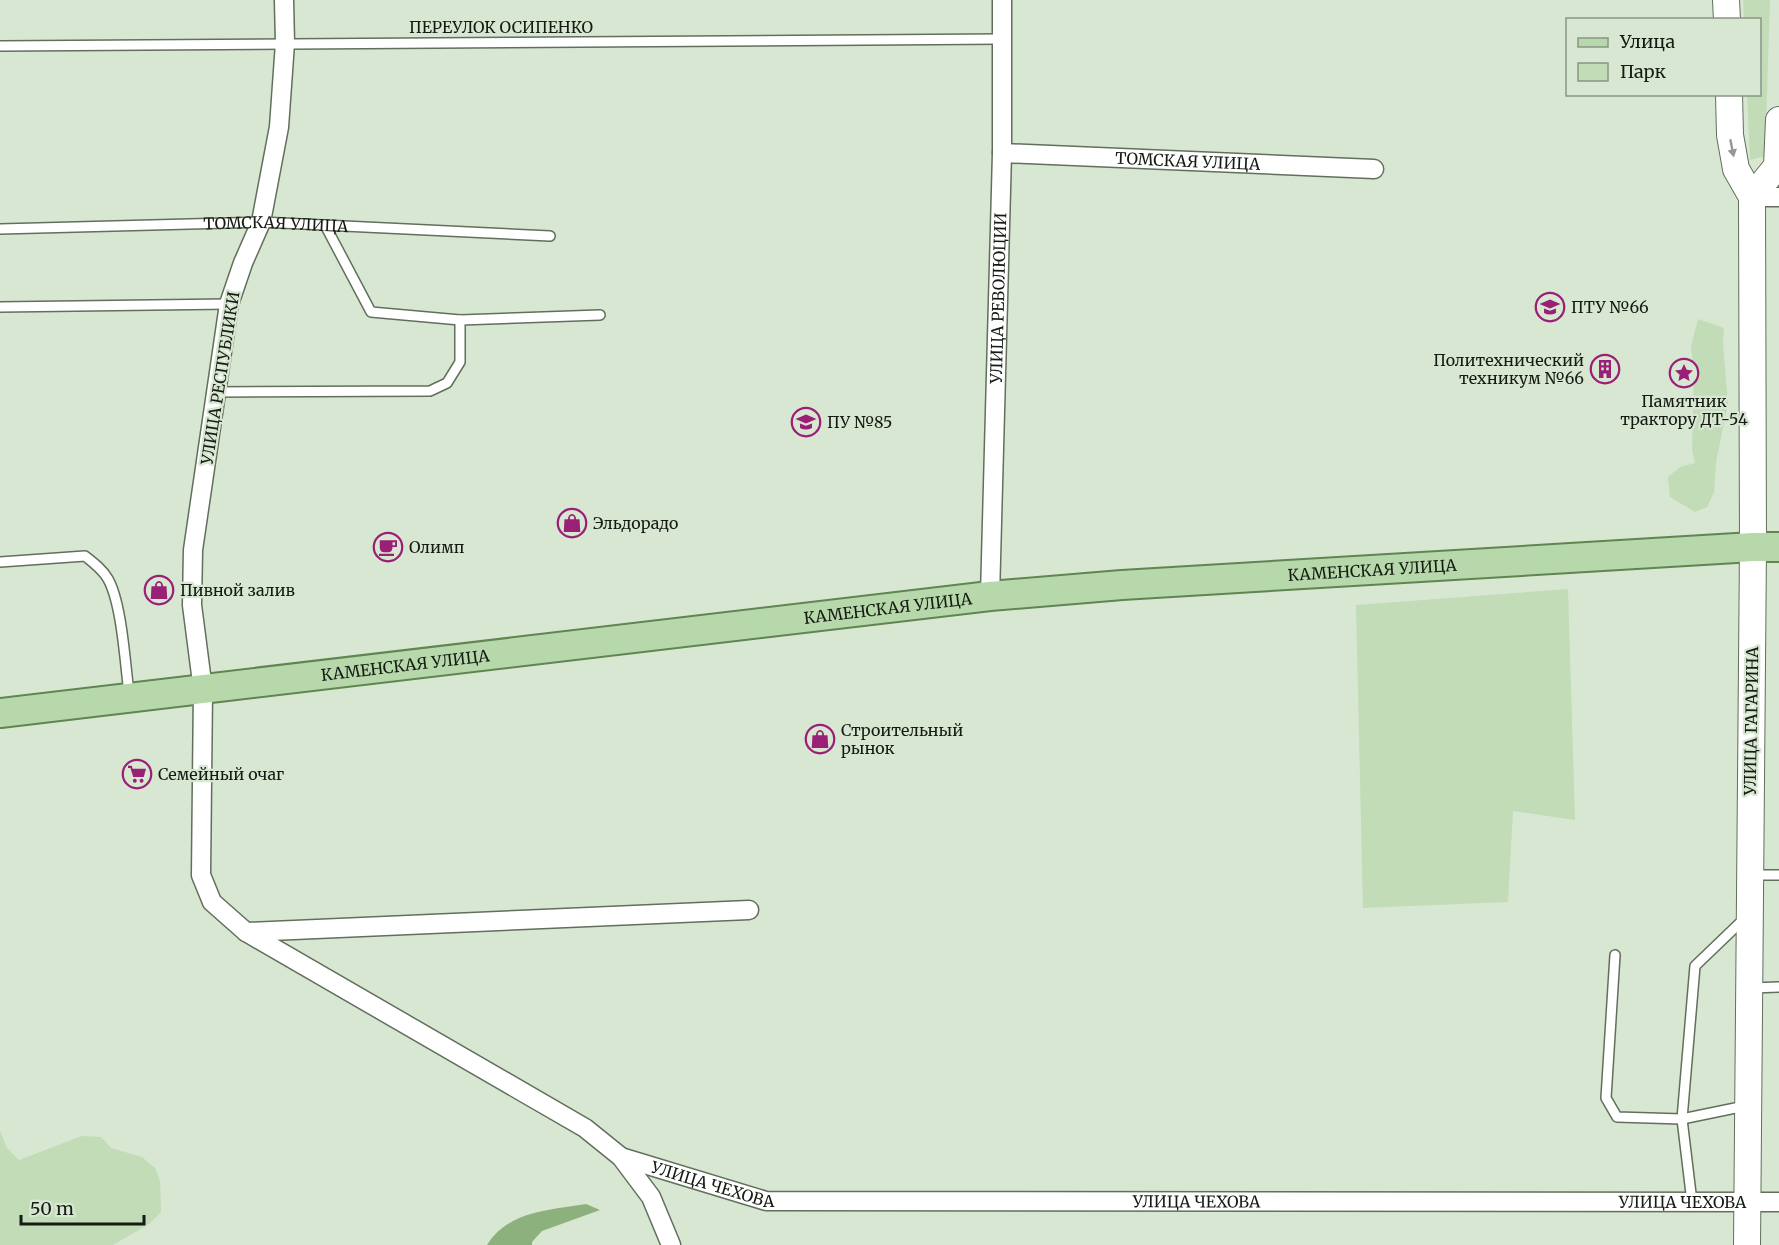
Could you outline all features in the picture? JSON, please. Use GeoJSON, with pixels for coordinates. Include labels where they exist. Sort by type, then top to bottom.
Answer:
{"type":"FeatureCollection","features":[{"type":"Feature","properties":{"kind":"main road","name":"КАМЕНСКАЯ УЛИЦА"},"geometry":{"type":"LineString","coordinates":[[0,713],[990,596],[1122,585],[1766,547]]}},
{"type":"Feature","properties":{"kind":"street","name":"УЛИЦА РЕСПУБЛИКИ"},"geometry":{"type":"LineString","coordinates":[[284,0],[285,43],[279,126],[261,222],[243,263],[229,304],[193,550],[192,605],[203,690],[201,875],[212,903],[246,932],[585,1128],[621,1158]]}},
{"type":"Feature","properties":{"kind":"street","name":"УЛИЦА РЕВОЛЮЦИИ"},"geometry":{"type":"LineString","coordinates":[[990,596],[1002,153],[1002,0]]}},
{"type":"Feature","properties":{"kind":"street"},"geometry":{"type":"LineString","coordinates":[[1726,0],[1727,18]]}},
{"type":"Feature","properties":{"kind":"street","name":"УЛИЦА ГАГАРИНА"},"geometry":{"type":"LineString","coordinates":[[1729,96],[1730,135],[1736,168],[1752,196],[1766,547],[1750,875],[1747,1245]]}},
{"type":"Feature","properties":{"kind":"street"},"geometry":{"type":"LineString","coordinates":[[1752,196],[1777,166],[1779,120]]}},
{"type":"Feature","properties":{"kind":"street","name":"ТОМСКАЯ УЛИЦА"},"geometry":{"type":"LineString","coordinates":[[1002,153],[1374,170]]}},
{"type":"Feature","properties":{"kind":"street"},"geometry":{"type":"LineString","coordinates":[[1752,196],[1779,197]]}},
{"type":"Feature","properties":{"kind":"street"},"geometry":{"type":"LineString","coordinates":[[246,932],[749,910]]}},
{"type":"Feature","properties":{"kind":"street"},"geometry":{"type":"LineString","coordinates":[[621,1158],[651,1197],[671,1245]]}},
{"type":"Feature","properties":{"kind":"street","name":"УЛИЦА ЧЕХОВА"},"geometry":{"type":"LineString","coordinates":[[621,1158],[766,1202],[1779,1202]]}},
{"type":"Feature","properties":{"kind":"lane","name":"ПЕРЕУЛОК ОСИПЕНКО"},"geometry":{"type":"LineString","coordinates":[[0,45],[1002,39]]}},
{"type":"Feature","properties":{"kind":"lane","name":"ТОМСКАЯ УЛИЦА"},"geometry":{"type":"LineString","coordinates":[[0,229],[261,222],[550,236]]}},
{"type":"Feature","properties":{"kind":"lane"},"geometry":{"type":"LineString","coordinates":[[326,225],[371,312],[460,320],[600,315]]}},
{"type":"Feature","properties":{"kind":"lane"},"geometry":{"type":"LineString","coordinates":[[0,307],[229,304]]}},
{"type":"Feature","properties":{"kind":"lane"},"geometry":{"type":"LineString","coordinates":[[216,393],[430,391],[447,383],[459,362],[460,320]]}},
{"type":"Feature","properties":{"kind":"lane"},"geometry":{"type":"LineString","coordinates":[[0,562],[86,556],[99,567],[108,580],[117,603],[129,699]]}},
{"type":"Feature","properties":{"kind":"lane"},"geometry":{"type":"LineString","coordinates":[[1750,875],[1779,875]]}},
{"type":"Feature","properties":{"kind":"lane"},"geometry":{"type":"LineString","coordinates":[[1692,1202],[1682,1119],[1695,966],[1750,914]]}},
{"type":"Feature","properties":{"kind":"lane"},"geometry":{"type":"LineString","coordinates":[[1615,955],[1606,1098],[1617,1117],[1682,1119],[1748,1106]]}},
{"type":"Feature","properties":{"kind":"lane"},"geometry":{"type":"LineString","coordinates":[[1749,988],[1779,987]]}},
{"type":"Feature","properties":{"kind":"green space"},"geometry":{"type":"Polygon","coordinates":[[[1743,0],[1770,0],[1765,156],[1750,160],[1747,96],[1761,96],[1761,18],[1744,18],[1743,0]]]}},
{"type":"Feature","properties":{"kind":"green space"},"geometry":{"type":"Polygon","coordinates":[[[1698,319],[1724,328],[1723,344],[1728,404],[1716,462],[1714,492],[1707,507],[1695,512],[1670,497],[1668,477],[1680,467],[1695,463],[1692,450],[1694,375],[1691,346],[1698,319]]]}},
{"type":"Feature","properties":{"kind":"green space"},"geometry":{"type":"Polygon","coordinates":[[[1568,589],[1575,820],[1513,811],[1508,902],[1363,908],[1356,605],[1568,589]]]}},
{"type":"Feature","properties":{"kind":"green space"},"geometry":{"type":"Polygon","coordinates":[[[0,1131],[7,1148],[19,1160],[82,1136],[101,1137],[111,1148],[142,1157],[155,1168],[160,1181],[161,1212],[149,1224],[113,1245],[0,1245],[0,1131]]]}},
{"type":"Feature","properties":{"kind":"shaded area"},"geometry":{"type":"Polygon","coordinates":[[[586,1204],[600,1210],[542,1231],[532,1245],[487,1245],[506,1225],[518,1219],[544,1211],[586,1204]]]}},
{"type":"Feature","properties":{"kind":"place","name":"ПТУ №66"},"geometry":{"type":"Point","coordinates":[1550,307]}},
{"type":"Feature","properties":{"kind":"place","name":"Политехнический техникум №66"},"geometry":{"type":"Point","coordinates":[1605,369]}},
{"type":"Feature","properties":{"kind":"place","name":"Памятник трактору ДТ-54"},"geometry":{"type":"Point","coordinates":[1684,373]}},
{"type":"Feature","properties":{"kind":"place","name":"ПУ №85"},"geometry":{"type":"Point","coordinates":[806,422]}},
{"type":"Feature","properties":{"kind":"place","name":"Эльдорадо"},"geometry":{"type":"Point","coordinates":[572,523]}},
{"type":"Feature","properties":{"kind":"place","name":"Олимп"},"geometry":{"type":"Point","coordinates":[388,547]}},
{"type":"Feature","properties":{"kind":"place","name":"Пивной залив"},"geometry":{"type":"Point","coordinates":[159,590]}},
{"type":"Feature","properties":{"kind":"place","name":"Строительный рынок"},"geometry":{"type":"Point","coordinates":[820,739]}},
{"type":"Feature","properties":{"kind":"place","name":"Семейный очаг"},"geometry":{"type":"Point","coordinates":[137,774]}}]}
